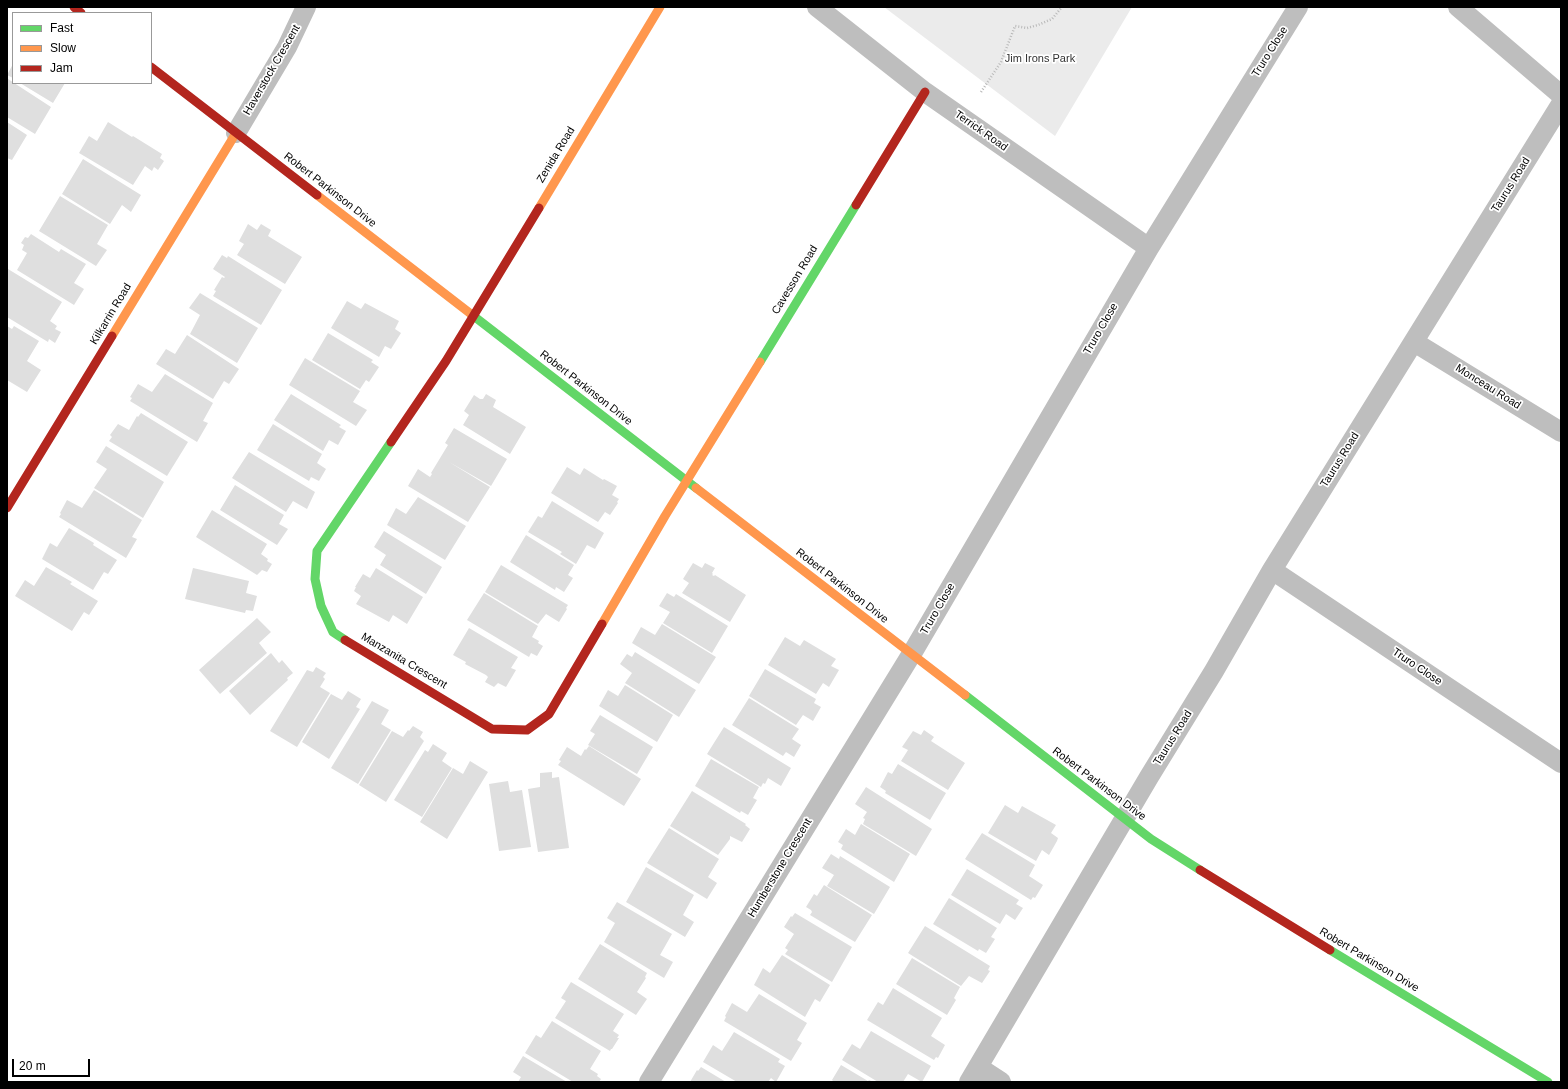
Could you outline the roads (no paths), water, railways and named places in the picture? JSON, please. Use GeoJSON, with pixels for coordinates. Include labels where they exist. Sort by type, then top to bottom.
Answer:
{"type":"FeatureCollection","features":[{"type":"Feature","properties":{"kind":"street","name":"Haverstock Crescent"},"geometry":{"type":"LineString","coordinates":[[236,133],[287,47],[306,7]]}},
{"type":"Feature","properties":{"kind":"street","name":"Zenida Road"},"geometry":{"type":"LineString","coordinates":[[473,316],[660,7]]}},
{"type":"Feature","properties":{"kind":"street","name":"Terrick Road"},"geometry":{"type":"LineString","coordinates":[[817,7],[925,92],[1149,248]]}},
{"type":"Feature","properties":{"kind":"street","name":"Truro Close"},"geometry":{"type":"LineString","coordinates":[[911,655],[1149,248],[1298,7]]}},
{"type":"Feature","properties":{"kind":"street"},"geometry":{"type":"LineString","coordinates":[[1458,7],[1561,96]]}},
{"type":"Feature","properties":{"kind":"street","name":"Robert Parkinson Drive"},"geometry":{"type":"LineString","coordinates":[[152,68],[1151,839],[1244,898],[1548,1082]]}},
{"type":"Feature","properties":{"kind":"street","name":"Cavesson Road"},"geometry":{"type":"LineString","coordinates":[[687,481],[925,92]]}},
{"type":"Feature","properties":{"kind":"street","name":"Taurus Road"},"geometry":{"type":"LineString","coordinates":[[1124,818],[1214,671],[1272,570],[1561,104]]}},
{"type":"Feature","properties":{"kind":"street","name":"Kilkarrin Road"},"geometry":{"type":"LineString","coordinates":[[7,508],[236,133]]}},
{"type":"Feature","properties":{"kind":"street","name":"Manzanita Crescent"},"geometry":{"type":"LineString","coordinates":[[473,316],[446,362],[316,551],[315,579],[321,606],[333,632],[492,729],[527,730],[549,714],[687,481]]}},
{"type":"Feature","properties":{"kind":"street","name":"Monceau Road"},"geometry":{"type":"LineString","coordinates":[[1414,342],[1561,432]]}},
{"type":"Feature","properties":{"kind":"street","name":"Truro Close"},"geometry":{"type":"LineString","coordinates":[[1272,570],[1561,763]]}},
{"type":"Feature","properties":{"kind":"street","name":"Humberstone Crescent"},"geometry":{"type":"LineString","coordinates":[[649,1082],[911,655]]}},
{"type":"Feature","properties":{"kind":"street"},"geometry":{"type":"LineString","coordinates":[[1001,1082],[973,1075],[1124,818]]}},
{"type":"Feature","properties":{"kind":"park label","name":"Jim Irons Park"},"geometry":{"type":"Point","coordinates":[1040,59]}}]}
